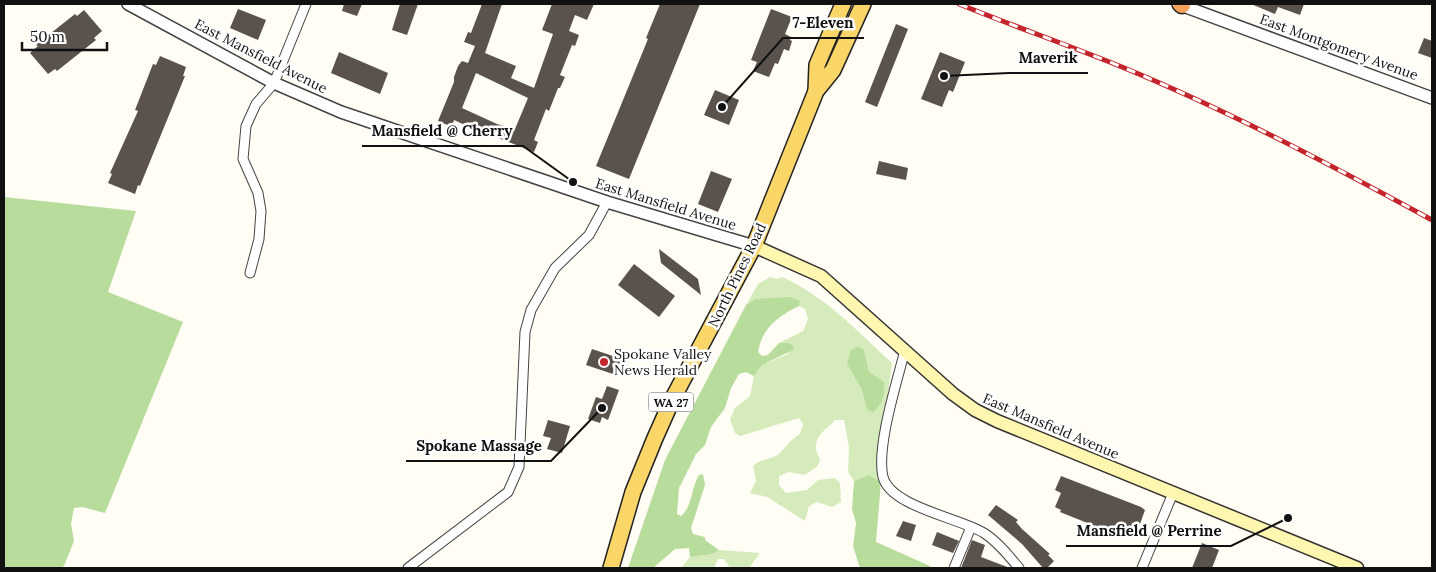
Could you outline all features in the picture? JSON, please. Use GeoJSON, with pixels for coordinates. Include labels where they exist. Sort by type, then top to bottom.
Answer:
{"type":"FeatureCollection","features":[{"type":"Feature","properties":{"kind":"main road","name":"North Pines Road"},"geometry":{"type":"LineString","coordinates":[[816,91],[817,65],[843,4]]}},
{"type":"Feature","properties":{"kind":"main road","name":"North Pines Road"},"geometry":{"type":"LineString","coordinates":[[611,568],[633,492],[655,438],[672,400],[754,246],[816,91],[833,70],[863,4]]}},
{"type":"Feature","properties":{"kind":"main road","name":"East Mansfield Avenue"},"geometry":{"type":"LineString","coordinates":[[754,246],[821,276],[953,394],[975,410],[1357,568]]}},
{"type":"Feature","properties":{"kind":"street","name":"East Mansfield Avenue"},"geometry":{"type":"LineString","coordinates":[[128,4],[274,83],[360,118],[607,202],[754,246]]}},
{"type":"Feature","properties":{"kind":"street"},"geometry":{"type":"LineString","coordinates":[[250,273],[259,239],[261,211],[258,193],[243,159],[246,126],[256,104],[274,83],[306,4]]}},
{"type":"Feature","properties":{"kind":"street","name":"East Montgomery Avenue"},"geometry":{"type":"LineString","coordinates":[[1180,4],[1432,98]]}},
{"type":"Feature","properties":{"kind":"street"},"geometry":{"type":"LineString","coordinates":[[408,568],[508,492],[518,467],[525,332],[531,310],[555,268],[589,235],[607,202]]}},
{"type":"Feature","properties":{"kind":"street"},"geometry":{"type":"LineString","coordinates":[[904,350],[886,430],[883,478],[891,489],[916,506],[971,527],[998,545],[1017,567]]}},
{"type":"Feature","properties":{"kind":"street"},"geometry":{"type":"LineString","coordinates":[[1142,568],[1173,493]]}},
{"type":"Feature","properties":{"kind":"street"},"geometry":{"type":"LineString","coordinates":[[954,568],[971,527]]}},
{"type":"Feature","properties":{"kind":"green space"},"geometry":{"type":"Polygon","coordinates":[[[4,197],[136,211],[108,292],[183,322],[105,513],[82,507],[74,508],[71,524],[74,541],[64,566],[60,568],[4,568],[4,197]]]}},
{"type":"Feature","properties":{"kind":"green space"},"geometry":{"type":"Polygon","coordinates":[[[770,277],[777,279],[782,277],[798,285],[840,315],[892,363],[880,455],[881,482],[869,475],[854,481],[848,472],[849,447],[844,420],[835,420],[818,438],[816,447],[820,462],[818,465],[804,475],[789,472],[779,476],[779,485],[786,493],[807,490],[818,480],[835,478],[840,483],[841,502],[832,507],[817,502],[809,506],[805,521],[767,497],[750,493],[756,481],[753,466],[778,454],[800,434],[803,424],[799,418],[740,436],[735,433],[730,419],[735,408],[750,396],[754,376],[762,365],[788,354],[789,343],[779,343],[803,331],[808,319],[805,309],[799,306],[800,301],[755,299],[746,305],[758,284],[770,277]],[[864,350],[847,364],[862,390],[867,410],[869,372],[864,350]]]}},
{"type":"Feature","properties":{"kind":"green space"},"geometry":{"type":"Polygon","coordinates":[[[790,297],[800,301],[799,306],[784,314],[772,324],[763,336],[758,352],[762,356],[768,355],[779,343],[789,343],[794,346],[793,350],[762,365],[754,376],[746,372],[739,374],[731,388],[725,408],[711,427],[705,445],[696,454],[679,488],[677,514],[681,516],[688,507],[696,480],[699,475],[703,474],[705,485],[691,528],[693,534],[705,537],[705,540],[719,550],[713,554],[690,557],[689,548],[675,549],[653,568],[628,568],[665,460],[746,305],[755,299],[790,297]]]}},
{"type":"Feature","properties":{"kind":"green space"},"geometry":{"type":"Polygon","coordinates":[[[858,347],[864,350],[869,372],[884,382],[883,399],[873,412],[867,410],[862,390],[847,364],[851,350],[858,347]]]}},
{"type":"Feature","properties":{"kind":"green space"},"geometry":{"type":"Polygon","coordinates":[[[869,475],[881,482],[876,542],[931,568],[860,568],[853,546],[856,523],[852,509],[854,481],[869,475]]]}},
{"type":"Feature","properties":{"kind":"green space"},"geometry":{"type":"Polygon","coordinates":[[[719,550],[760,553],[749,568],[730,568],[724,559],[718,559],[714,568],[681,568],[690,557],[713,554],[719,550]]]}},
{"type":"Feature","properties":{"kind":"building"},"geometry":{"type":"Polygon","coordinates":[[[344,4],[362,4],[357,16],[342,11],[344,4]]]}},
{"type":"Feature","properties":{"kind":"building"},"geometry":{"type":"Polygon","coordinates":[[[400,4],[418,4],[407,35],[392,30],[400,4]]]}},
{"type":"Feature","properties":{"kind":"building"},"geometry":{"type":"Polygon","coordinates":[[[482,4],[502,4],[485,53],[516,66],[511,78],[534,88],[553,34],[542,30],[552,4],[594,4],[587,20],[575,15],[569,31],[579,35],[575,46],[572,45],[560,75],[565,77],[560,88],[558,88],[549,111],[546,109],[534,140],[538,142],[534,152],[493,136],[493,138],[454,120],[452,127],[438,121],[454,82],[458,66],[462,61],[468,63],[475,46],[464,42],[468,32],[471,33],[482,4]],[[476,73],[462,108],[497,124],[515,129],[528,98],[476,73]]]}},
{"type":"Feature","properties":{"kind":"building"},"geometry":{"type":"Polygon","coordinates":[[[660,4],[700,4],[629,179],[596,166],[648,39],[646,38],[660,4]]]}},
{"type":"Feature","properties":{"kind":"building"},"geometry":{"type":"Polygon","coordinates":[[[1251,4],[1304,4],[1300,15],[1278,7],[1275,14],[1251,4]]]}},
{"type":"Feature","properties":{"kind":"building"},"geometry":{"type":"Polygon","coordinates":[[[238,9],[266,20],[258,40],[230,28],[238,9]]]}},
{"type":"Feature","properties":{"kind":"building"},"geometry":{"type":"Polygon","coordinates":[[[771,9],[792,17],[785,34],[791,37],[790,40],[792,41],[789,51],[784,49],[778,64],[775,63],[769,77],[753,71],[757,62],[751,60],[771,9]]]}},
{"type":"Feature","properties":{"kind":"building"},"geometry":{"type":"Polygon","coordinates":[[[84,10],[102,31],[94,38],[96,40],[57,71],[55,69],[48,74],[30,53],[38,46],[36,45],[75,14],[77,16],[84,10]]]}},
{"type":"Feature","properties":{"kind":"building"},"geometry":{"type":"Polygon","coordinates":[[[896,24],[908,29],[877,107],[865,102],[896,24]]]}},
{"type":"Feature","properties":{"kind":"building"},"geometry":{"type":"Polygon","coordinates":[[[1424,38],[1432,41],[1432,58],[1418,53],[1424,38]]]}},
{"type":"Feature","properties":{"kind":"building"},"geometry":{"type":"Polygon","coordinates":[[[339,52],[388,73],[380,94],[331,73],[339,52]]]}},
{"type":"Feature","properties":{"kind":"building"},"geometry":{"type":"Polygon","coordinates":[[[940,52],[965,62],[953,92],[949,90],[942,107],[921,99],[940,52]]]}},
{"type":"Feature","properties":{"kind":"building"},"geometry":{"type":"Polygon","coordinates":[[[160,56],[186,67],[183,76],[185,76],[135,194],[108,183],[112,174],[110,173],[138,111],[135,110],[153,64],[156,65],[160,56]]]}},
{"type":"Feature","properties":{"kind":"building"},"geometry":{"type":"Polygon","coordinates":[[[715,90],[739,100],[729,125],[704,115],[715,90]]]}},
{"type":"Feature","properties":{"kind":"building"},"geometry":{"type":"Polygon","coordinates":[[[879,161],[908,168],[906,180],[876,174],[879,161]]]}},
{"type":"Feature","properties":{"kind":"building"},"geometry":{"type":"Polygon","coordinates":[[[711,171],[732,179],[718,212],[698,204],[711,171]]]}},
{"type":"Feature","properties":{"kind":"building"},"geometry":{"type":"Polygon","coordinates":[[[659,249],[698,279],[701,295],[661,263],[659,249]]]}},
{"type":"Feature","properties":{"kind":"building"},"geometry":{"type":"Polygon","coordinates":[[[634,264],[675,296],[659,317],[618,285],[634,264]]]}},
{"type":"Feature","properties":{"kind":"building","name":"Spokane Valley News Herald"},"geometry":{"type":"Polygon","coordinates":[[[592,349],[622,359],[616,375],[586,365],[592,349]]]}},
{"type":"Feature","properties":{"kind":"building"},"geometry":{"type":"Polygon","coordinates":[[[607,386],[619,390],[608,420],[602,417],[600,423],[588,419],[596,397],[602,399],[607,386]]]}},
{"type":"Feature","properties":{"kind":"building"},"geometry":{"type":"Polygon","coordinates":[[[548,420],[570,426],[562,453],[547,449],[551,438],[543,436],[548,420]]]}},
{"type":"Feature","properties":{"kind":"building"},"geometry":{"type":"Polygon","coordinates":[[[1061,476],[1141,507],[1145,510],[1140,524],[1134,522],[1128,537],[1123,534],[1122,537],[1060,512],[1061,510],[1055,507],[1061,493],[1055,490],[1061,476]]]}},
{"type":"Feature","properties":{"kind":"building"},"geometry":{"type":"Polygon","coordinates":[[[996,505],[1018,520],[1016,522],[1022,529],[1050,554],[1048,555],[1054,561],[1047,568],[1043,568],[1022,544],[988,515],[996,505]]]}},
{"type":"Feature","properties":{"kind":"building"},"geometry":{"type":"Polygon","coordinates":[[[903,521],[916,525],[911,541],[896,536],[903,521]]]}},
{"type":"Feature","properties":{"kind":"building"},"geometry":{"type":"Polygon","coordinates":[[[937,532],[959,541],[953,553],[932,545],[937,532]]]}},
{"type":"Feature","properties":{"kind":"building"},"geometry":{"type":"Polygon","coordinates":[[[972,540],[985,545],[981,557],[1010,568],[961,568],[972,540]]]}},
{"type":"Feature","properties":{"kind":"building"},"geometry":{"type":"Polygon","coordinates":[[[1202,543],[1219,550],[1212,568],[1192,568],[1202,543]]]}},
{"type":"Feature","properties":{"kind":"railway"},"geometry":{"type":"LineString","coordinates":[[959,4],[1162,84],[1318,159],[1432,220]]}},
{"type":"Feature","properties":{"kind":"place","name":"Maverik"},"geometry":{"type":"Point","coordinates":[944,76]}},
{"type":"Feature","properties":{"kind":"place","name":"7-Eleven"},"geometry":{"type":"Point","coordinates":[722,107]}},
{"type":"Feature","properties":{"kind":"place","name":"Mansfield @ Cherry"},"geometry":{"type":"Point","coordinates":[573,182]}},
{"type":"Feature","properties":{"kind":"place","name":"Spokane Valley News Herald"},"geometry":{"type":"Point","coordinates":[604,362]}},
{"type":"Feature","properties":{"kind":"place","name":"Spokane Massage"},"geometry":{"type":"Point","coordinates":[602,408]}},
{"type":"Feature","properties":{"kind":"place","name":"Mansfield @ Perrine"},"geometry":{"type":"Point","coordinates":[1288,518]}}]}
